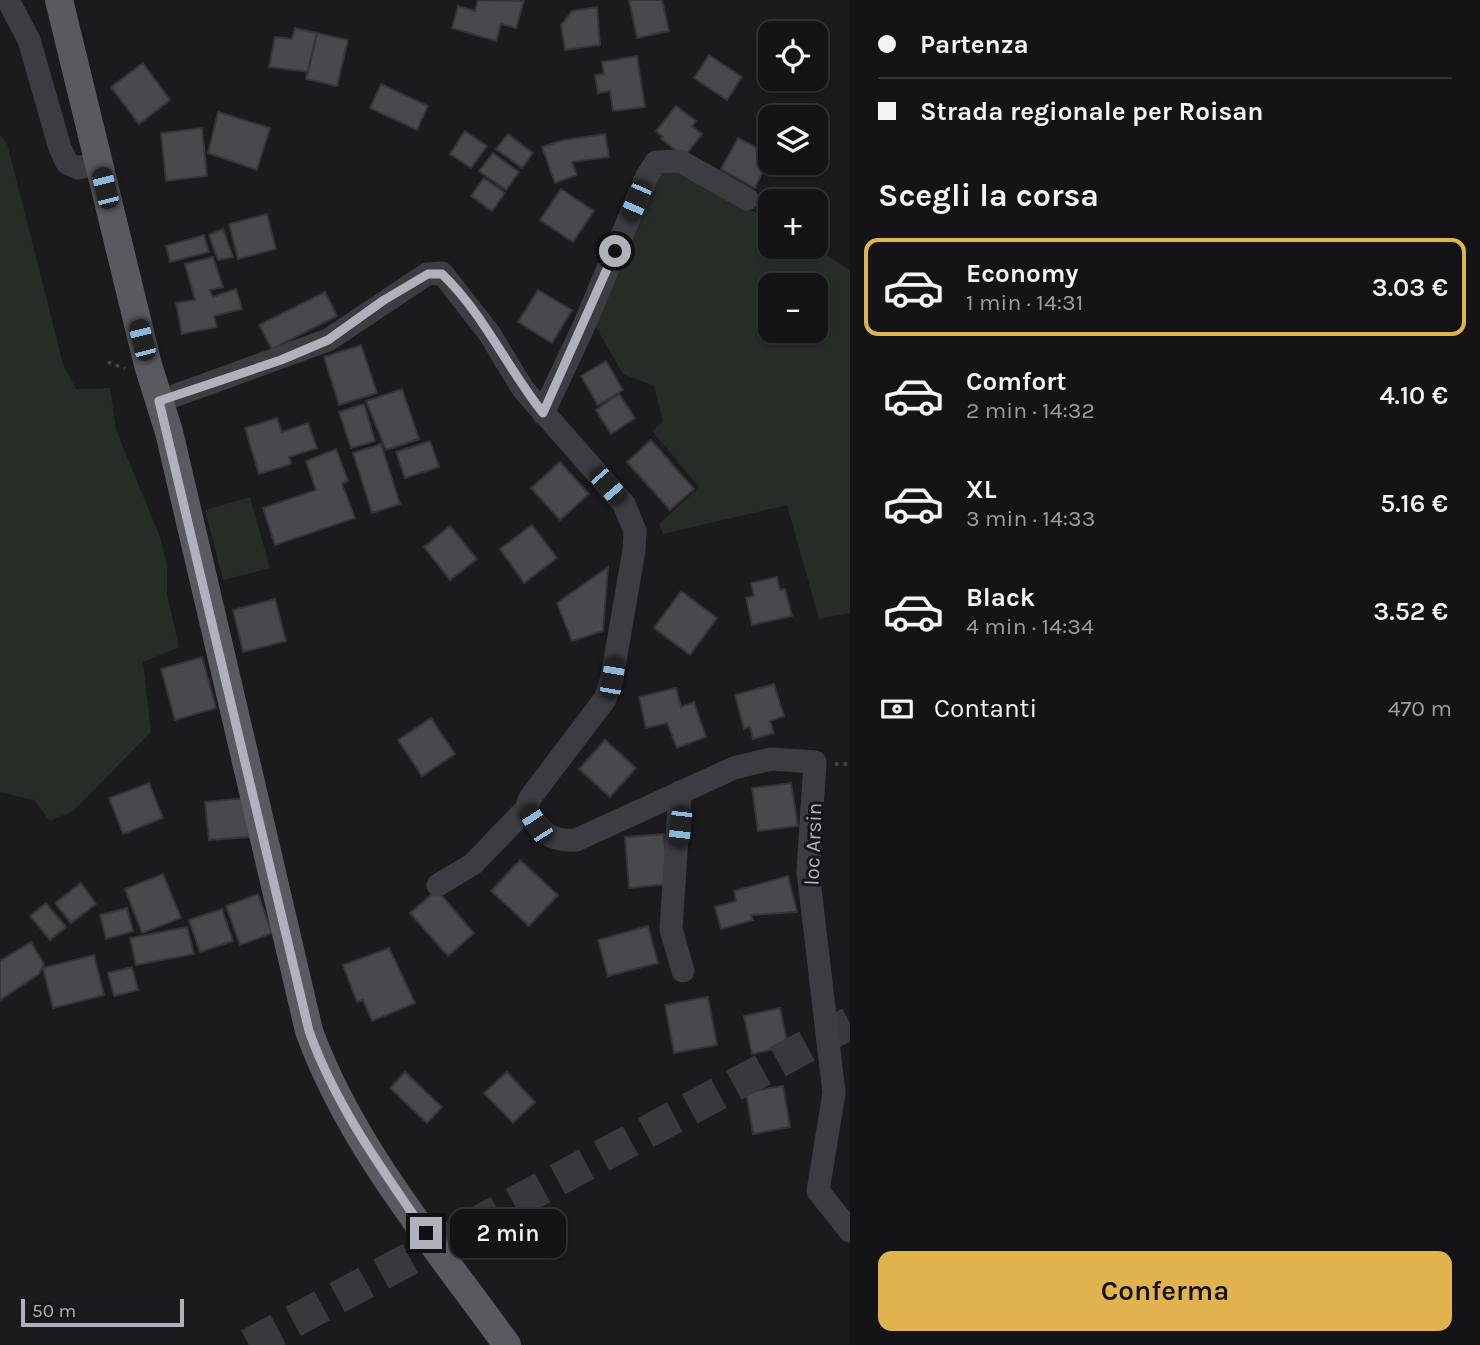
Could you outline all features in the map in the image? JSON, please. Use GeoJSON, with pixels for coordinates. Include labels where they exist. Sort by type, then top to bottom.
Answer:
{"type":"FeatureCollection","features":[{"type":"Feature","properties":{"kind":"main road"},"geometry":{"type":"LineString","coordinates":[[59,0],[159,401],[296,984],[325,1076],[351,1123],[507,1345]]}},
{"type":"Feature","properties":{"kind":"street"},"geometry":{"type":"LineString","coordinates":[[8,0],[29,40],[60,148],[68,163],[78,168],[99,163]]}},
{"type":"Feature","properties":{"kind":"street"},"geometry":{"type":"LineString","coordinates":[[543,413],[583,328],[647,176],[656,162],[680,161],[747,199]]}},
{"type":"Feature","properties":{"kind":"street"},"geometry":{"type":"LineString","coordinates":[[159,401],[281,360],[328,340],[384,300],[428,274],[442,274],[489,333],[523,389],[624,504],[633,520],[635,541],[612,678],[605,699],[530,798],[526,809],[472,864],[438,886]]}},
{"type":"Feature","properties":{"kind":"street","name":"loc Arsin"},"geometry":{"type":"LineString","coordinates":[[526,809],[547,837],[560,841],[576,841],[734,768],[771,759],[815,762],[814,825],[808,871],[834,1093],[818,1191],[850,1231]]}},
{"type":"Feature","properties":{"kind":"street"},"geometry":{"type":"LineString","coordinates":[[680,792],[671,929],[683,971]]}},
{"type":"Feature","properties":{"kind":"shaded area"},"geometry":{"type":"Polygon","coordinates":[[[0,135],[7,143],[63,364],[76,389],[110,388],[116,430],[160,537],[167,566],[167,594],[179,647],[143,662],[151,732],[73,811],[50,821],[34,800],[0,792],[0,135]]]}},
{"type":"Feature","properties":{"kind":"shaded area"},"geometry":{"type":"Polygon","coordinates":[[[678,167],[758,214],[758,259],[828,259],[828,256],[850,270],[850,613],[819,619],[787,505],[663,534],[659,524],[699,487],[652,431],[663,422],[654,386],[623,374],[593,322],[655,177],[678,167]]]}},
{"type":"Feature","properties":{"kind":"shaded area"},"geometry":{"type":"Polygon","coordinates":[[[250,497],[270,568],[223,580],[205,510],[250,497]]]}},
{"type":"Feature","properties":{"kind":"building"},"geometry":{"type":"Polygon","coordinates":[[[478,0],[524,1],[516,28],[501,24],[496,41],[452,28],[458,6],[475,11],[478,0]]]}},
{"type":"Feature","properties":{"kind":"building"},"geometry":{"type":"Polygon","coordinates":[[[629,0],[662,0],[669,31],[637,38],[629,0]]]}},
{"type":"Feature","properties":{"kind":"building"},"geometry":{"type":"Polygon","coordinates":[[[597,7],[600,45],[565,50],[561,25],[572,11],[597,7]]]}},
{"type":"Feature","properties":{"kind":"building"},"geometry":{"type":"Polygon","coordinates":[[[295,28],[317,33],[308,72],[269,67],[275,37],[292,39],[295,28]]]}},
{"type":"Feature","properties":{"kind":"building"},"geometry":{"type":"Polygon","coordinates":[[[317,33],[348,40],[337,86],[306,79],[317,33]]]}},
{"type":"Feature","properties":{"kind":"building"},"geometry":{"type":"Polygon","coordinates":[[[709,55],[742,77],[727,100],[694,78],[709,55]]]}},
{"type":"Feature","properties":{"kind":"building"},"geometry":{"type":"Polygon","coordinates":[[[637,56],[645,107],[613,111],[610,91],[598,93],[595,75],[604,74],[602,62],[637,56]]]}},
{"type":"Feature","properties":{"kind":"building"},"geometry":{"type":"Polygon","coordinates":[[[143,63],[170,100],[139,124],[111,87],[143,63]]]}},
{"type":"Feature","properties":{"kind":"building"},"geometry":{"type":"Polygon","coordinates":[[[381,84],[428,106],[417,130],[370,108],[381,84]]]}},
{"type":"Feature","properties":{"kind":"building"},"geometry":{"type":"Polygon","coordinates":[[[676,106],[696,121],[692,126],[702,134],[684,157],[661,139],[663,137],[656,131],[676,106]]]}},
{"type":"Feature","properties":{"kind":"building"},"geometry":{"type":"Polygon","coordinates":[[[218,112],[270,128],[257,170],[208,153],[218,112]]]}},
{"type":"Feature","properties":{"kind":"building"},"geometry":{"type":"Polygon","coordinates":[[[202,128],[207,176],[166,181],[161,133],[202,128]]]}},
{"type":"Feature","properties":{"kind":"building"},"geometry":{"type":"Polygon","coordinates":[[[465,131],[487,146],[471,168],[450,154],[465,131]]]}},
{"type":"Feature","properties":{"kind":"building"},"geometry":{"type":"Polygon","coordinates":[[[508,134],[533,153],[522,168],[496,149],[508,134]]]}},
{"type":"Feature","properties":{"kind":"building"},"geometry":{"type":"Polygon","coordinates":[[[605,134],[609,157],[572,162],[577,175],[555,183],[542,147],[564,140],[605,134]]]}},
{"type":"Feature","properties":{"kind":"building"},"geometry":{"type":"Polygon","coordinates":[[[738,138],[758,149],[758,175],[761,175],[755,188],[721,169],[738,138]]]}},
{"type":"Feature","properties":{"kind":"building"},"geometry":{"type":"Polygon","coordinates":[[[493,153],[519,172],[506,190],[479,171],[493,153]]]}},
{"type":"Feature","properties":{"kind":"building"},"geometry":{"type":"Polygon","coordinates":[[[484,178],[505,193],[492,211],[471,196],[484,178]]]}},
{"type":"Feature","properties":{"kind":"building"},"geometry":{"type":"Polygon","coordinates":[[[561,189],[594,211],[573,242],[540,220],[561,189]]]}},
{"type":"Feature","properties":{"kind":"building"},"geometry":{"type":"Polygon","coordinates":[[[267,214],[276,249],[238,259],[229,224],[267,214]]]}},
{"type":"Feature","properties":{"kind":"building"},"geometry":{"type":"Polygon","coordinates":[[[223,229],[233,257],[218,260],[209,235],[223,229]]]}},
{"type":"Feature","properties":{"kind":"building"},"geometry":{"type":"Polygon","coordinates":[[[204,235],[209,252],[170,262],[166,246],[204,235]]]}},
{"type":"Feature","properties":{"kind":"building"},"geometry":{"type":"Polygon","coordinates":[[[213,257],[223,287],[210,290],[213,297],[236,289],[242,309],[214,316],[217,327],[182,334],[176,303],[195,300],[185,264],[213,257]]]}},
{"type":"Feature","properties":{"kind":"building"},"geometry":{"type":"Polygon","coordinates":[[[538,290],[572,310],[552,343],[518,322],[538,290]]]}},
{"type":"Feature","properties":{"kind":"building"},"geometry":{"type":"Polygon","coordinates":[[[325,292],[337,316],[272,349],[259,325],[325,292]]]}},
{"type":"Feature","properties":{"kind":"building"},"geometry":{"type":"Polygon","coordinates":[[[361,345],[377,393],[339,405],[324,357],[361,345]]]}},
{"type":"Feature","properties":{"kind":"building"},"geometry":{"type":"Polygon","coordinates":[[[606,361],[623,390],[598,405],[581,376],[606,361]]]}},
{"type":"Feature","properties":{"kind":"building"},"geometry":{"type":"Polygon","coordinates":[[[402,389],[419,439],[386,450],[366,401],[402,389]]]}},
{"type":"Feature","properties":{"kind":"building"},"geometry":{"type":"Polygon","coordinates":[[[619,394],[635,418],[611,434],[596,410],[619,394]]]}},
{"type":"Feature","properties":{"kind":"building"},"geometry":{"type":"Polygon","coordinates":[[[364,404],[375,441],[351,448],[339,412],[364,404]]]}},
{"type":"Feature","properties":{"kind":"building"},"geometry":{"type":"Polygon","coordinates":[[[277,418],[282,432],[308,423],[317,448],[289,457],[291,464],[259,474],[245,428],[277,418]]]}},
{"type":"Feature","properties":{"kind":"building"},"geometry":{"type":"Polygon","coordinates":[[[651,440],[694,489],[670,510],[627,462],[651,440]]]}},
{"type":"Feature","properties":{"kind":"building"},"geometry":{"type":"Polygon","coordinates":[[[430,441],[439,467],[405,478],[396,452],[430,441]]]}},
{"type":"Feature","properties":{"kind":"building"},"geometry":{"type":"Polygon","coordinates":[[[381,444],[400,504],[372,513],[353,453],[381,444]]]}},
{"type":"Feature","properties":{"kind":"building"},"geometry":{"type":"Polygon","coordinates":[[[336,449],[348,481],[342,484],[355,518],[275,545],[263,508],[316,490],[306,461],[336,449]]]}},
{"type":"Feature","properties":{"kind":"building"},"geometry":{"type":"Polygon","coordinates":[[[560,462],[589,494],[560,520],[531,488],[560,462]]]}},
{"type":"Feature","properties":{"kind":"building"},"geometry":{"type":"Polygon","coordinates":[[[532,525],[557,558],[524,583],[500,549],[532,525]]]}},
{"type":"Feature","properties":{"kind":"building"},"geometry":{"type":"Polygon","coordinates":[[[450,526],[477,559],[450,580],[424,547],[450,526]]]}},
{"type":"Feature","properties":{"kind":"building"},"geometry":{"type":"Polygon","coordinates":[[[608,567],[603,631],[572,641],[557,603],[608,567]]]}},
{"type":"Feature","properties":{"kind":"building"},"geometry":{"type":"Polygon","coordinates":[[[777,577],[780,590],[785,589],[792,616],[752,625],[746,598],[754,596],[751,583],[777,577]]]}},
{"type":"Feature","properties":{"kind":"building"},"geometry":{"type":"Polygon","coordinates":[[[681,591],[717,618],[690,655],[654,628],[681,591]]]}},
{"type":"Feature","properties":{"kind":"building"},"geometry":{"type":"Polygon","coordinates":[[[275,599],[286,641],[243,652],[233,610],[275,599]]]}},
{"type":"Feature","properties":{"kind":"building"},"geometry":{"type":"Polygon","coordinates":[[[202,657],[216,708],[175,720],[161,669],[202,657]]]}},
{"type":"Feature","properties":{"kind":"building"},"geometry":{"type":"Polygon","coordinates":[[[774,684],[784,716],[770,721],[774,733],[753,739],[750,727],[744,729],[735,695],[774,684]]]}},
{"type":"Feature","properties":{"kind":"building"},"geometry":{"type":"Polygon","coordinates":[[[676,688],[681,707],[694,702],[706,737],[677,748],[667,723],[646,728],[639,697],[676,688]]]}},
{"type":"Feature","properties":{"kind":"building"},"geometry":{"type":"Polygon","coordinates":[[[431,718],[455,754],[422,776],[398,740],[431,718]]]}},
{"type":"Feature","properties":{"kind":"building"},"geometry":{"type":"Polygon","coordinates":[[[605,740],[636,768],[610,797],[579,769],[605,740]]]}},
{"type":"Feature","properties":{"kind":"building"},"geometry":{"type":"Polygon","coordinates":[[[149,783],[163,818],[123,834],[109,798],[149,783]]]}},
{"type":"Feature","properties":{"kind":"building"},"geometry":{"type":"Polygon","coordinates":[[[791,783],[798,826],[758,831],[752,788],[791,783]]]}},
{"type":"Feature","properties":{"kind":"building"},"geometry":{"type":"Polygon","coordinates":[[[246,798],[249,837],[209,840],[205,802],[246,798]]]}},
{"type":"Feature","properties":{"kind":"building"},"geometry":{"type":"Polygon","coordinates":[[[664,834],[668,884],[629,888],[625,837],[664,834]]]}},
{"type":"Feature","properties":{"kind":"building"},"geometry":{"type":"Polygon","coordinates":[[[520,860],[558,895],[529,926],[491,891],[520,860]]]}},
{"type":"Feature","properties":{"kind":"building"},"geometry":{"type":"Polygon","coordinates":[[[163,874],[181,918],[142,933],[125,889],[163,874]]]}},
{"type":"Feature","properties":{"kind":"building"},"geometry":{"type":"Polygon","coordinates":[[[788,876],[797,912],[751,915],[753,920],[721,929],[715,907],[736,901],[734,891],[788,876]]]}},
{"type":"Feature","properties":{"kind":"building"},"geometry":{"type":"Polygon","coordinates":[[[81,883],[96,904],[71,923],[55,903],[81,883]]]}},
{"type":"Feature","properties":{"kind":"building"},"geometry":{"type":"Polygon","coordinates":[[[437,890],[474,933],[448,956],[410,913],[437,890]]]}},
{"type":"Feature","properties":{"kind":"building"},"geometry":{"type":"Polygon","coordinates":[[[258,894],[272,933],[240,945],[226,906],[258,894]]]}},
{"type":"Feature","properties":{"kind":"building"},"geometry":{"type":"Polygon","coordinates":[[[46,903],[66,927],[50,940],[30,916],[46,903]]]}},
{"type":"Feature","properties":{"kind":"building"},"geometry":{"type":"Polygon","coordinates":[[[127,908],[133,931],[106,939],[100,915],[127,908]]]}},
{"type":"Feature","properties":{"kind":"building"},"geometry":{"type":"Polygon","coordinates":[[[222,909],[233,941],[200,952],[189,920],[222,909]]]}},
{"type":"Feature","properties":{"kind":"building"},"geometry":{"type":"Polygon","coordinates":[[[648,926],[658,963],[608,976],[598,940],[648,926]]]}},
{"type":"Feature","properties":{"kind":"building"},"geometry":{"type":"Polygon","coordinates":[[[187,927],[194,954],[136,965],[130,938],[187,927]]]}},
{"type":"Feature","properties":{"kind":"building"},"geometry":{"type":"Polygon","coordinates":[[[31,942],[44,964],[39,974],[0,1000],[0,961],[31,942]]]}},
{"type":"Feature","properties":{"kind":"building"},"geometry":{"type":"Polygon","coordinates":[[[389,948],[415,1003],[372,1021],[363,1000],[357,1002],[343,965],[389,948]]]}},
{"type":"Feature","properties":{"kind":"building"},"geometry":{"type":"Polygon","coordinates":[[[94,955],[104,995],[53,1008],[43,968],[94,955]]]}},
{"type":"Feature","properties":{"kind":"building"},"geometry":{"type":"Polygon","coordinates":[[[132,967],[138,990],[114,996],[108,973],[132,967]]]}},
{"type":"Feature","properties":{"kind":"building"},"geometry":{"type":"Polygon","coordinates":[[[708,997],[717,1045],[674,1053],[665,1005],[708,997]]]}},
{"type":"Feature","properties":{"kind":"building"},"geometry":{"type":"Polygon","coordinates":[[[780,1008],[788,1046],[752,1054],[744,1016],[780,1008]]]}},
{"type":"Feature","properties":{"kind":"building"},"geometry":{"type":"Polygon","coordinates":[[[405,1072],[442,1107],[427,1123],[390,1088],[405,1072]]]}},
{"type":"Feature","properties":{"kind":"building"},"geometry":{"type":"Polygon","coordinates":[[[507,1072],[535,1102],[513,1123],[484,1093],[507,1072]]]}},
{"type":"Feature","properties":{"kind":"building"},"geometry":{"type":"Polygon","coordinates":[[[783,1086],[790,1127],[753,1134],[746,1092],[783,1086]]]}},
{"type":"Feature","properties":{"kind":"tunnel"},"geometry":{"type":"LineString","coordinates":[[249,1345],[850,1023]]}},
{"type":"Feature","properties":{"kind":"route"},"geometry":{"type":"LineString","coordinates":[[426,1233],[351,1123],[325,1076],[309,1031],[169,432],[159,401],[281,360],[328,340],[384,300],[428,274],[442,274],[454,285],[489,333],[523,389],[543,413],[615,251]]}}]}
